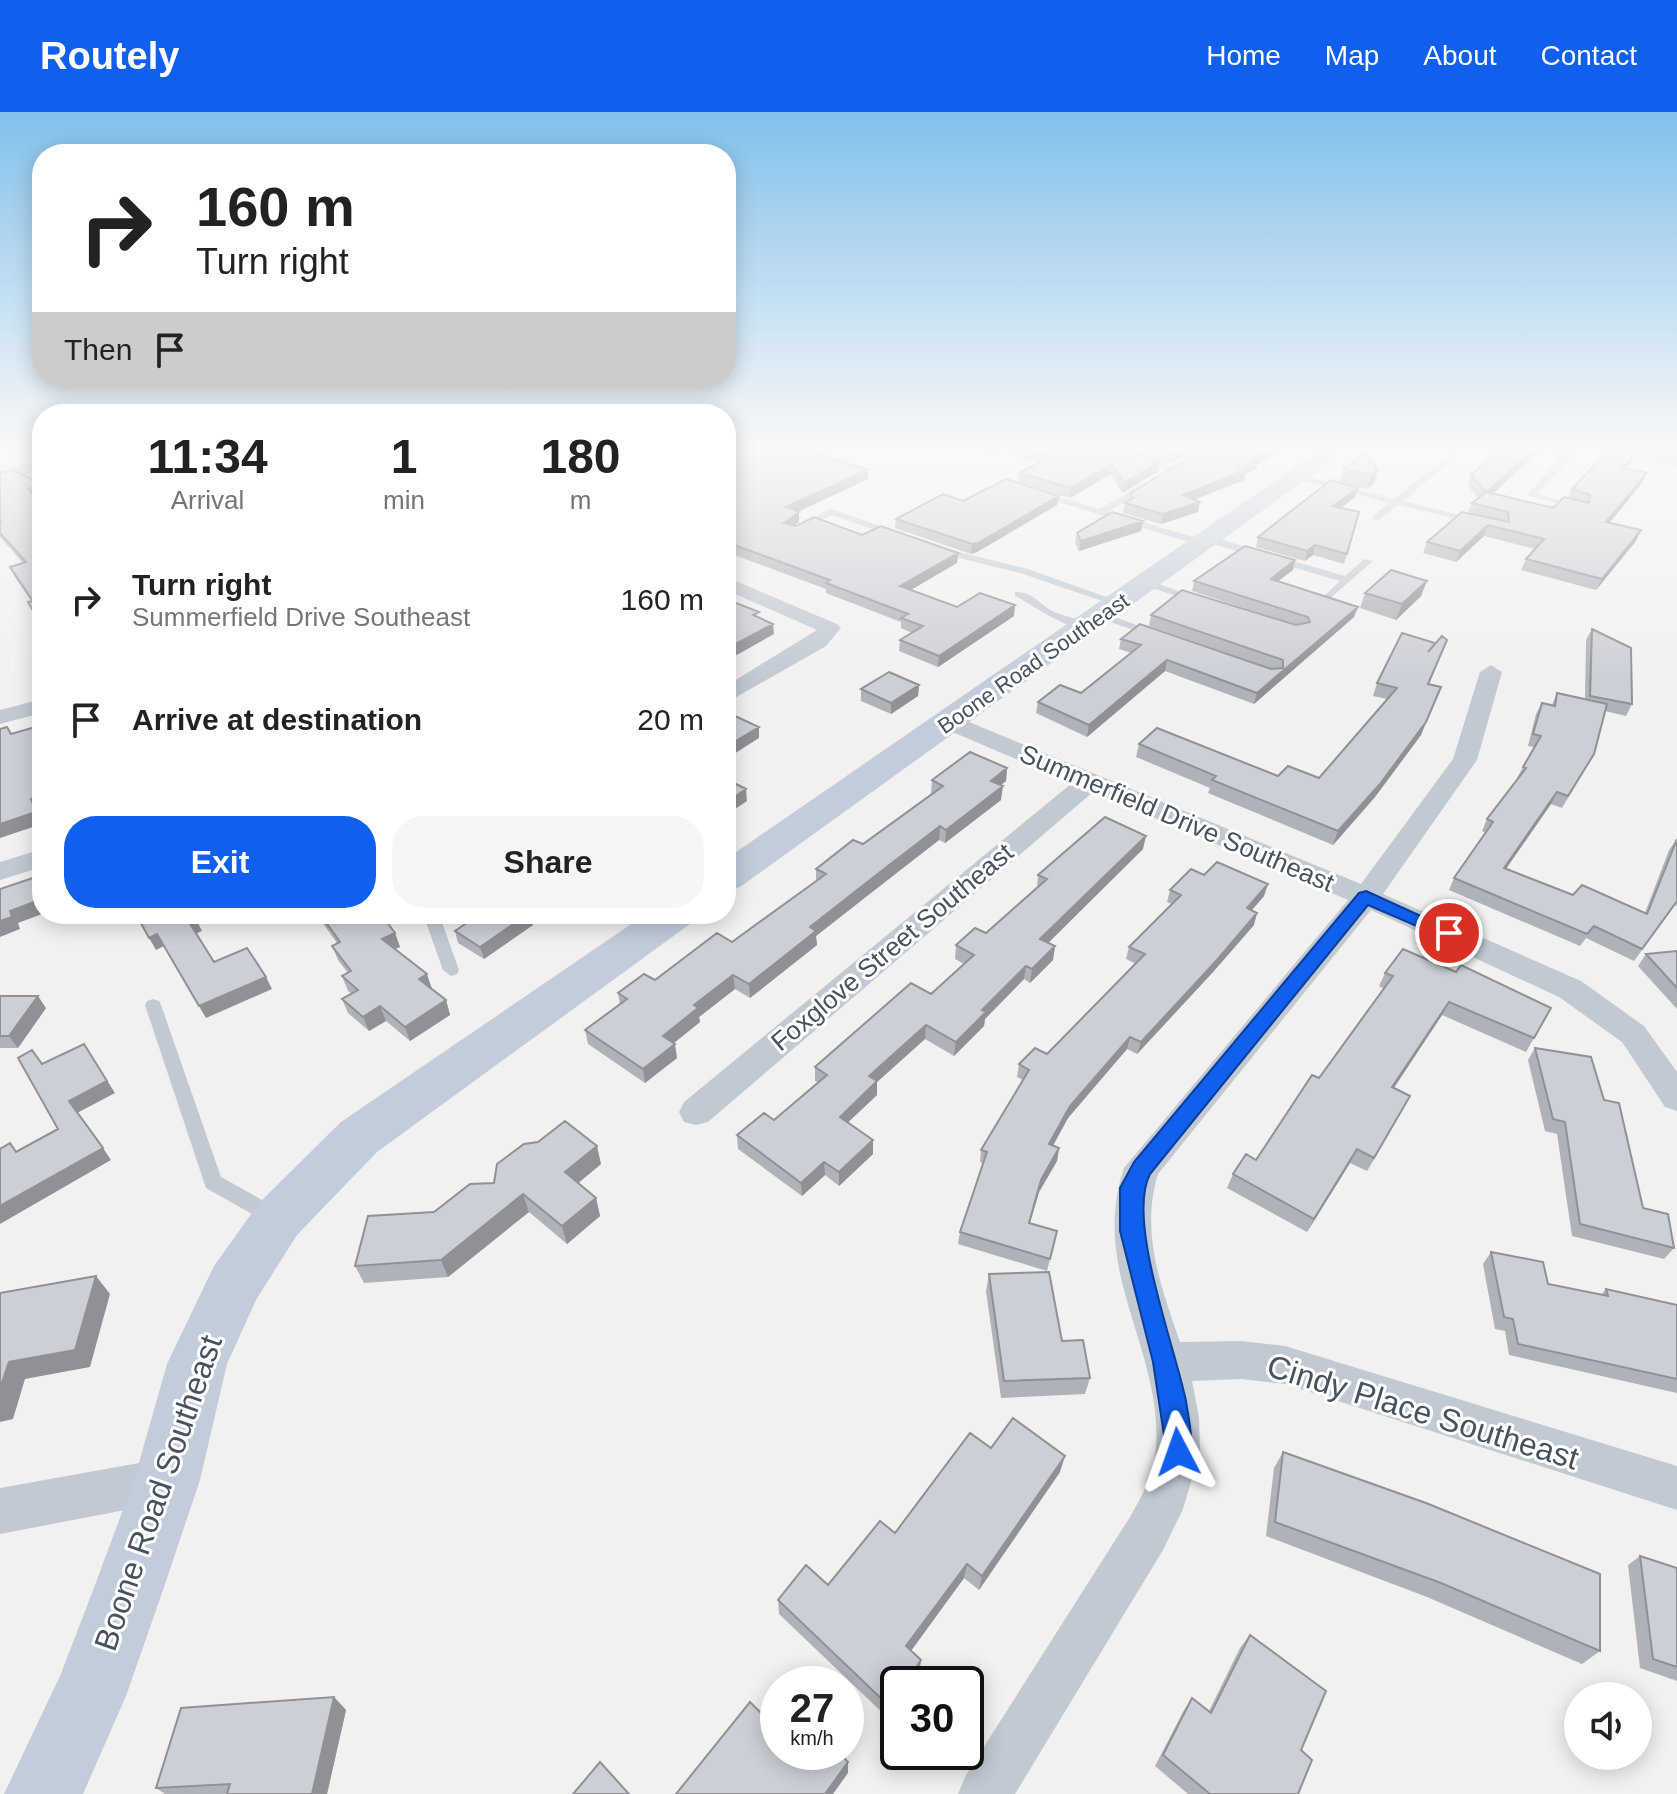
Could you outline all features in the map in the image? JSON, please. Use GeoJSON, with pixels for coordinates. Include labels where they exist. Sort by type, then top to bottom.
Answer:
{"type":"FeatureCollection","features":[{"type":"Feature","properties":{"kind":"street","name":"Boone Road Southeast"},"geometry":{"type":"LineString","coordinates":[[736,871],[1227,525]]}},
{"type":"Feature","properties":{"kind":"street"},"geometry":{"type":"LineString","coordinates":[[736,587],[830,628],[818,641],[736,690]]}},
{"type":"Feature","properties":{"kind":"street"},"geometry":{"type":"LineString","coordinates":[[985,1794],[1151,1524],[1172,1475],[1178,1432],[1166,1362],[1132,1231],[1131,1188],[1142,1168],[1366,897],[1465,760],[1491,672]]}},
{"type":"Feature","properties":{"kind":"street"},"geometry":{"type":"LineString","coordinates":[[0,717],[32,709]]}},
{"type":"Feature","properties":{"kind":"street","name":"Summerfield Drive Southeast"},"geometry":{"type":"LineString","coordinates":[[949,722],[1366,897],[1570,989],[1633,1034],[1677,1098]]}},
{"type":"Feature","properties":{"kind":"street","name":"Foxglove Street Southeast"},"geometry":{"type":"LineString","coordinates":[[696,1112],[1089,782]]}},
{"type":"Feature","properties":{"kind":"street"},"geometry":{"type":"LineString","coordinates":[[0,871],[32,861]]}},
{"type":"Feature","properties":{"kind":"street","name":"Boone Road Southeast"},"geometry":{"type":"LineString","coordinates":[[43,1794],[89,1696],[167,1480],[197,1364],[234,1284],[278,1219],[359,1137],[661,924]]}},
{"type":"Feature","properties":{"kind":"street","name":"Cindy Place Southeast"},"geometry":{"type":"LineString","coordinates":[[1166,1362],[1241,1360],[1285,1365],[1677,1488]]}},
{"type":"Feature","properties":{"kind":"street"},"geometry":{"type":"LineString","coordinates":[[0,1511],[167,1480]]}},
{"type":"Feature","properties":{"kind":"lane"},"geometry":{"type":"LineString","coordinates":[[792,531],[803,525]]}},
{"type":"Feature","properties":{"kind":"lane"},"geometry":{"type":"LineString","coordinates":[[869,525],[913,541]]}},
{"type":"Feature","properties":{"kind":"lane"},"geometry":{"type":"LineString","coordinates":[[1147,525],[1347,580]]}},
{"type":"Feature","properties":{"kind":"lane"},"geometry":{"type":"LineString","coordinates":[[927,545],[968,560],[1024,571],[1101,615],[1172,640]]}},
{"type":"Feature","properties":{"kind":"lane"},"geometry":{"type":"LineString","coordinates":[[1327,598],[1368,561]]}},
{"type":"Feature","properties":{"kind":"lane"},"geometry":{"type":"LineString","coordinates":[[1146,583],[1207,602]]}},
{"type":"Feature","properties":{"kind":"lane"},"geometry":{"type":"LineString","coordinates":[[1019,594],[1035,601],[1045,611],[1101,615]]}},
{"type":"Feature","properties":{"kind":"lane"},"geometry":{"type":"LineString","coordinates":[[435,924],[451,970]]}},
{"type":"Feature","properties":{"kind":"lane"},"geometry":{"type":"LineString","coordinates":[[153,1005],[213,1182],[278,1219]]}},
{"type":"Feature","properties":{"kind":"building"},"geometry":{"type":"Polygon","coordinates":[[[0,525],[32,525],[32,600],[10,567],[26,562],[0,533],[0,525]]]}},
{"type":"Feature","properties":{"kind":"building"},"geometry":{"type":"Polygon","coordinates":[[[736,525],[837,525],[862,535],[881,526],[958,553],[900,586],[957,607],[980,593],[1015,605],[939,656],[900,640],[923,626],[901,618],[908,614],[826,583],[830,580],[736,546],[736,525]]]}},
{"type":"Feature","properties":{"kind":"building"},"geometry":{"type":"Polygon","coordinates":[[[916,525],[1008,525],[972,544],[916,525]]]}},
{"type":"Feature","properties":{"kind":"building"},"geometry":{"type":"Polygon","coordinates":[[[1090,525],[1129,525],[1081,541],[1077,533],[1090,525]]]}},
{"type":"Feature","properties":{"kind":"building"},"geometry":{"type":"Polygon","coordinates":[[[1273,525],[1355,525],[1347,554],[1315,545],[1307,551],[1258,537],[1273,525]]]}},
{"type":"Feature","properties":{"kind":"building"},"geometry":{"type":"Polygon","coordinates":[[[1446,525],[1487,525],[1460,551],[1427,542],[1446,525]]]}},
{"type":"Feature","properties":{"kind":"building"},"geometry":{"type":"Polygon","coordinates":[[[1490,525],[1621,525],[1641,530],[1602,579],[1526,559],[1544,539],[1490,525]]]}},
{"type":"Feature","properties":{"kind":"building"},"geometry":{"type":"Polygon","coordinates":[[[1245,546],[1295,560],[1271,579],[1358,607],[1257,693],[1167,660],[1089,725],[1038,702],[1060,685],[1081,693],[1141,645],[1121,639],[1140,624],[1271,669],[1283,668],[1283,660],[1151,615],[1182,590],[1296,625],[1310,622],[1308,617],[1194,581],[1245,546]]]}},
{"type":"Feature","properties":{"kind":"building"},"geometry":{"type":"Polygon","coordinates":[[[1391,570],[1427,581],[1402,604],[1365,593],[1391,570]]]}},
{"type":"Feature","properties":{"kind":"building"},"geometry":{"type":"Polygon","coordinates":[[[736,603],[759,612],[753,615],[773,624],[736,644],[736,603]]]}},
{"type":"Feature","properties":{"kind":"building"},"geometry":{"type":"Polygon","coordinates":[[[1592,629],[1631,648],[1632,704],[1590,696],[1592,629]]]}},
{"type":"Feature","properties":{"kind":"building"},"geometry":{"type":"Polygon","coordinates":[[[1402,633],[1435,643],[1428,652],[1442,636],[1447,640],[1428,684],[1441,687],[1426,722],[1380,784],[1338,831],[1212,780],[1216,776],[1139,744],[1157,728],[1278,776],[1288,766],[1319,778],[1397,688],[1377,683],[1402,633]]]}},
{"type":"Feature","properties":{"kind":"building"},"geometry":{"type":"Polygon","coordinates":[[[889,672],[919,685],[891,703],[861,689],[889,672]]]}},
{"type":"Feature","properties":{"kind":"building"},"geometry":{"type":"Polygon","coordinates":[[[1557,693],[1607,704],[1594,754],[1568,796],[1557,792],[1504,868],[1573,895],[1582,885],[1647,914],[1677,839],[1677,901],[1642,949],[1594,926],[1587,934],[1454,878],[1493,822],[1487,819],[1526,768],[1523,767],[1541,736],[1533,734],[1542,703],[1555,706],[1557,693]]]}},
{"type":"Feature","properties":{"kind":"building"},"geometry":{"type":"Polygon","coordinates":[[[736,716],[759,727],[736,741],[736,716]]]}},
{"type":"Feature","properties":{"kind":"building"},"geometry":{"type":"Polygon","coordinates":[[[7,727],[11,734],[32,728],[32,813],[0,824],[0,729],[7,727]]]}},
{"type":"Feature","properties":{"kind":"building"},"geometry":{"type":"Polygon","coordinates":[[[970,752],[1007,768],[991,781],[1003,786],[946,830],[940,826],[875,876],[810,927],[816,931],[749,984],[733,975],[694,1005],[698,1008],[663,1036],[675,1044],[643,1069],[585,1030],[627,999],[618,993],[644,974],[655,980],[717,933],[732,942],[826,874],[816,869],[853,840],[863,844],[943,786],[932,780],[970,752]]]}},
{"type":"Feature","properties":{"kind":"building"},"geometry":{"type":"Polygon","coordinates":[[[736,784],[746,789],[736,796],[736,784]]]}},
{"type":"Feature","properties":{"kind":"building"},"geometry":{"type":"Polygon","coordinates":[[[1105,817],[1146,836],[1040,939],[1055,946],[1032,969],[1026,966],[982,1010],[986,1012],[956,1042],[926,1025],[869,1076],[877,1081],[840,1117],[873,1140],[839,1172],[824,1162],[801,1183],[737,1135],[764,1113],[774,1120],[827,1075],[815,1067],[911,983],[931,994],[974,955],[956,945],[975,928],[986,933],[1047,879],[1038,875],[1105,817]]]}},
{"type":"Feature","properties":{"kind":"building"},"geometry":{"type":"Polygon","coordinates":[[[1217,862],[1268,884],[1247,908],[1257,913],[1141,1042],[1130,1037],[1070,1106],[1049,1144],[1059,1148],[1041,1180],[1029,1223],[1057,1231],[1050,1259],[960,1232],[987,1152],[981,1150],[1029,1070],[1019,1064],[1035,1048],[1047,1054],[1145,954],[1129,947],[1181,895],[1170,890],[1191,869],[1204,875],[1217,862]]]}},
{"type":"Feature","properties":{"kind":"building"},"geometry":{"type":"Polygon","coordinates":[[[32,878],[32,903],[10,911],[12,917],[0,921],[0,889],[32,878]]]}},
{"type":"Feature","properties":{"kind":"building"},"geometry":{"type":"Polygon","coordinates":[[[141,924],[190,924],[214,962],[247,948],[266,977],[199,1006],[157,934],[149,938],[141,924]]]}},
{"type":"Feature","properties":{"kind":"building"},"geometry":{"type":"Polygon","coordinates":[[[327,924],[388,924],[395,933],[382,939],[427,974],[419,979],[446,1000],[405,1027],[380,1006],[363,1017],[342,999],[358,990],[342,976],[351,971],[332,946],[340,942],[327,924]]]}},
{"type":"Feature","properties":{"kind":"building"},"geometry":{"type":"Polygon","coordinates":[[[465,924],[513,924],[480,947],[455,931],[465,924]]]}},
{"type":"Feature","properties":{"kind":"building"},"geometry":{"type":"Polygon","coordinates":[[[1403,949],[1456,972],[1461,965],[1551,1008],[1534,1038],[1449,1002],[1392,1087],[1410,1096],[1374,1158],[1357,1149],[1314,1219],[1233,1174],[1246,1154],[1256,1160],[1312,1075],[1319,1078],[1393,976],[1385,973],[1403,949]]]}},
{"type":"Feature","properties":{"kind":"building"},"geometry":{"type":"Polygon","coordinates":[[[1677,951],[1677,988],[1646,954],[1677,951]]]}},
{"type":"Feature","properties":{"kind":"building"},"geometry":{"type":"Polygon","coordinates":[[[0,996],[38,996],[9,1036],[0,1036],[0,996]]]}},
{"type":"Feature","properties":{"kind":"building"},"geometry":{"type":"Polygon","coordinates":[[[84,1044],[107,1081],[69,1101],[103,1148],[0,1206],[0,1149],[10,1143],[16,1152],[58,1129],[18,1058],[32,1050],[42,1064],[84,1044]]]}},
{"type":"Feature","properties":{"kind":"building"},"geometry":{"type":"Polygon","coordinates":[[[1535,1048],[1591,1057],[1604,1100],[1619,1103],[1643,1208],[1668,1214],[1674,1248],[1580,1224],[1565,1122],[1553,1119],[1535,1048]]]}},
{"type":"Feature","properties":{"kind":"building"},"geometry":{"type":"Polygon","coordinates":[[[565,1121],[597,1146],[565,1172],[596,1198],[562,1226],[523,1194],[441,1260],[355,1266],[368,1216],[434,1212],[470,1184],[494,1183],[497,1164],[524,1144],[538,1142],[565,1121]]]}},
{"type":"Feature","properties":{"kind":"building"},"geometry":{"type":"Polygon","coordinates":[[[1491,1252],[1543,1262],[1548,1284],[1608,1296],[1606,1289],[1677,1305],[1677,1379],[1518,1344],[1513,1319],[1504,1317],[1491,1252]]]}},
{"type":"Feature","properties":{"kind":"building"},"geometry":{"type":"Polygon","coordinates":[[[1049,1272],[1062,1341],[1083,1340],[1090,1378],[1004,1381],[989,1274],[1049,1272]]]}},
{"type":"Feature","properties":{"kind":"building"},"geometry":{"type":"Polygon","coordinates":[[[96,1276],[75,1350],[9,1362],[0,1389],[0,1293],[96,1276]]]}},
{"type":"Feature","properties":{"kind":"building"},"geometry":{"type":"Polygon","coordinates":[[[1013,1418],[1065,1456],[982,1576],[967,1564],[906,1646],[921,1660],[917,1666],[880,1666],[880,1697],[864,1682],[864,1666],[847,1666],[778,1600],[806,1565],[828,1585],[880,1521],[895,1533],[970,1433],[991,1448],[1013,1418]]]}},
{"type":"Feature","properties":{"kind":"building"},"geometry":{"type":"Polygon","coordinates":[[[1283,1452],[1426,1503],[1600,1574],[1600,1651],[1441,1583],[1275,1522],[1283,1452]]]}},
{"type":"Feature","properties":{"kind":"building"},"geometry":{"type":"Polygon","coordinates":[[[1640,1556],[1677,1568],[1677,1667],[1653,1659],[1640,1556]]]}},
{"type":"Feature","properties":{"kind":"building"},"geometry":{"type":"Polygon","coordinates":[[[1250,1635],[1326,1691],[1301,1750],[1312,1760],[1298,1794],[1210,1794],[1163,1755],[1192,1698],[1211,1713],[1250,1635]]]}},
{"type":"Feature","properties":{"kind":"building"},"geometry":{"type":"Polygon","coordinates":[[[334,1697],[312,1794],[227,1794],[230,1784],[156,1788],[181,1708],[334,1697]]]}},
{"type":"Feature","properties":{"kind":"building"},"geometry":{"type":"Polygon","coordinates":[[[750,1702],[760,1712],[760,1770],[842,1770],[825,1794],[676,1794],[750,1702]]]}},
{"type":"Feature","properties":{"kind":"building"},"geometry":{"type":"Polygon","coordinates":[[[600,1762],[629,1794],[573,1794],[600,1762]]]}},
{"type":"Feature","properties":{"kind":"route"},"geometry":{"type":"LineString","coordinates":[[1178,1452],[1178,1432],[1166,1362],[1132,1231],[1131,1188],[1142,1168],[1366,897],[1449,933]]}}]}
